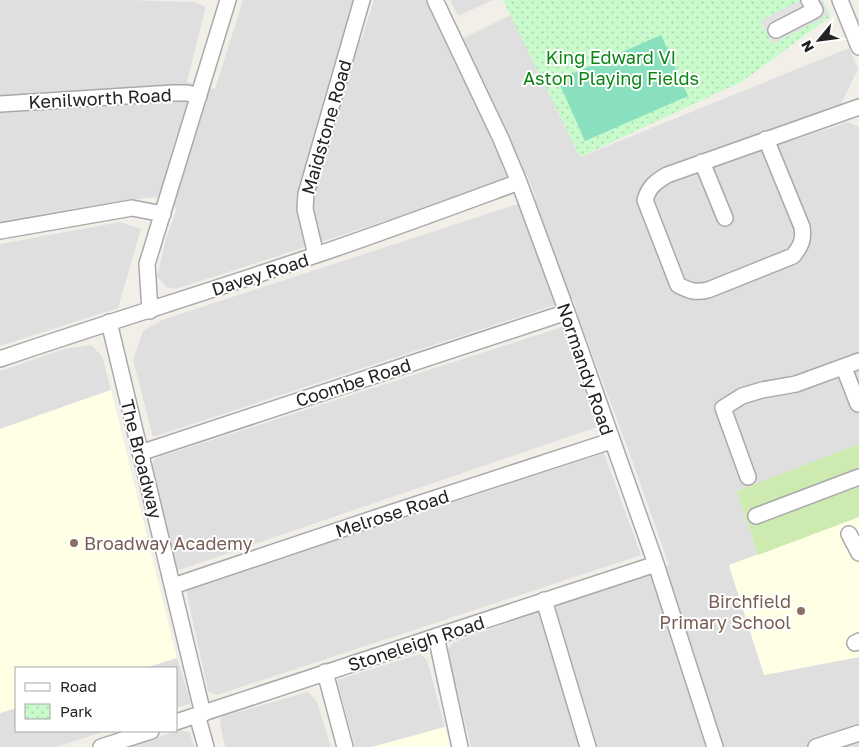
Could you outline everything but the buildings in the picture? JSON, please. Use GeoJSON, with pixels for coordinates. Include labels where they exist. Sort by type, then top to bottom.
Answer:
{"type":"FeatureCollection","features":[{"type":"Feature","properties":{"kind":"street"},"geometry":{"type":"LineString","coordinates":[[150,311],[147,264],[228,0]]}},
{"type":"Feature","properties":{"kind":"street","name":"Maidstone Road"},"geometry":{"type":"LineString","coordinates":[[316,255],[305,209],[306,194],[362,0]]}},
{"type":"Feature","properties":{"kind":"street","name":"Normandy Road"},"geometry":{"type":"LineString","coordinates":[[435,0],[519,182],[656,564],[715,747]]}},
{"type":"Feature","properties":{"kind":"street"},"geometry":{"type":"LineString","coordinates":[[776,30],[815,10],[809,0]]}},
{"type":"Feature","properties":{"kind":"street"},"geometry":{"type":"LineString","coordinates":[[840,0],[859,47]]}},
{"type":"Feature","properties":{"kind":"street","name":"Kenilworth Road"},"geometry":{"type":"LineString","coordinates":[[0,104],[173,93],[187,93],[199,96]]}},
{"type":"Feature","properties":{"kind":"street"},"geometry":{"type":"LineString","coordinates":[[766,139],[802,228],[801,246],[793,256],[696,293],[678,285],[645,200],[648,191],[654,183],[667,175],[702,162],[766,139],[859,107]]}},
{"type":"Feature","properties":{"kind":"street"},"geometry":{"type":"LineString","coordinates":[[702,162],[725,218]]}},
{"type":"Feature","properties":{"kind":"street","name":"Davey Road"},"geometry":{"type":"LineString","coordinates":[[0,359],[316,255],[519,182]]}},
{"type":"Feature","properties":{"kind":"street"},"geometry":{"type":"LineString","coordinates":[[0,231],[132,208],[163,214]]}},
{"type":"Feature","properties":{"kind":"street","name":"Coombe Road"},"geometry":{"type":"LineString","coordinates":[[140,453],[567,312]]}},
{"type":"Feature","properties":{"kind":"street","name":"The Broadway"},"geometry":{"type":"LineString","coordinates":[[109,322],[173,586],[206,747]]}},
{"type":"Feature","properties":{"kind":"street"},"geometry":{"type":"LineString","coordinates":[[748,476],[720,401],[762,390],[796,384],[859,361]]}},
{"type":"Feature","properties":{"kind":"street"},"geometry":{"type":"LineString","coordinates":[[844,368],[858,404]]}},
{"type":"Feature","properties":{"kind":"street","name":"Melrose Road"},"geometry":{"type":"LineString","coordinates":[[173,586],[611,441]]}},
{"type":"Feature","properties":{"kind":"street"},"geometry":{"type":"LineString","coordinates":[[756,516],[859,477]]}},
{"type":"Feature","properties":{"kind":"street"},"geometry":{"type":"LineString","coordinates":[[849,534],[859,553]]}},
{"type":"Feature","properties":{"kind":"street","name":"Stoneleigh Road"},"geometry":{"type":"LineString","coordinates":[[178,721],[656,564]]}},
{"type":"Feature","properties":{"kind":"street"},"geometry":{"type":"LineString","coordinates":[[544,600],[588,747]]}},
{"type":"Feature","properties":{"kind":"street"},"geometry":{"type":"LineString","coordinates":[[436,636],[460,747]]}},
{"type":"Feature","properties":{"kind":"street"},"geometry":{"type":"LineString","coordinates":[[325,672],[345,747]]}},
{"type":"Feature","properties":{"kind":"street"},"geometry":{"type":"LineString","coordinates":[[100,747],[147,732]]}},
{"type":"Feature","properties":{"kind":"street"},"geometry":{"type":"LineString","coordinates":[[816,747],[859,733]]}},
{"type":"Feature","properties":{"kind":"shaded area"},"geometry":{"type":"Polygon","coordinates":[[[0,0],[194,2],[206,7],[187,82],[215,89],[243,0],[353,0],[343,35],[361,41],[374,0],[429,0],[451,44],[511,15],[580,157],[849,48],[858,69],[841,104],[785,125],[791,141],[848,122],[859,127],[859,444],[737,491],[758,555],[729,566],[764,675],[859,657],[859,747],[471,747],[447,650],[454,642],[669,565],[573,299],[153,437],[133,360],[143,331],[162,320],[536,198],[527,175],[176,289],[166,287],[157,276],[166,239],[177,208],[155,197],[112,202],[0,221],[0,0]]]}},
{"type":"Feature","properties":{"kind":"shaded area"},"geometry":{"type":"Polygon","coordinates":[[[450,0],[493,0],[458,16],[450,0]]]}},
{"type":"Feature","properties":{"kind":"shaded area"},"geometry":{"type":"Polygon","coordinates":[[[801,0],[821,0],[829,15],[772,44],[760,21],[801,0]]]}},
{"type":"Feature","properties":{"kind":"shaded area"},"geometry":{"type":"Polygon","coordinates":[[[120,222],[141,229],[118,308],[0,346],[0,244],[120,222]]]}},
{"type":"Feature","properties":{"kind":"shaded area"},"geometry":{"type":"Polygon","coordinates":[[[562,327],[597,427],[176,571],[151,465],[156,458],[562,327]]]}},
{"type":"Feature","properties":{"kind":"shaded area"},"geometry":{"type":"Polygon","coordinates":[[[91,345],[102,356],[111,390],[0,429],[0,371],[64,349],[91,345]]]}},
{"type":"Feature","properties":{"kind":"shaded area","name":"Broadway Academy"},"geometry":{"type":"Polygon","coordinates":[[[111,390],[177,658],[147,667],[15,667],[15,708],[0,713],[0,429],[111,390]]]}},
{"type":"Feature","properties":{"kind":"shaded area"},"geometry":{"type":"Polygon","coordinates":[[[604,453],[641,555],[217,695],[208,691],[186,590],[604,453]]]}},
{"type":"Feature","properties":{"kind":"shaded area","name":"Birchfield Primary School"},"geometry":{"type":"Polygon","coordinates":[[[859,517],[859,657],[764,675],[729,565],[859,517]]]}},
{"type":"Feature","properties":{"kind":"shaded area"},"geometry":{"type":"Polygon","coordinates":[[[420,654],[427,660],[445,727],[372,747],[355,747],[337,680],[420,654]]]}},
{"type":"Feature","properties":{"kind":"shaded area"},"geometry":{"type":"Polygon","coordinates":[[[177,658],[191,703],[178,707],[178,667],[147,667],[177,658]]]}},
{"type":"Feature","properties":{"kind":"shaded area"},"geometry":{"type":"Polygon","coordinates":[[[308,692],[317,702],[331,747],[225,747],[220,723],[221,717],[308,692]]]}},
{"type":"Feature","properties":{"kind":"shaded area"},"geometry":{"type":"Polygon","coordinates":[[[15,708],[15,732],[103,732],[56,747],[0,747],[0,713],[15,708]]]}},
{"type":"Feature","properties":{"kind":"shaded area"},"geometry":{"type":"Polygon","coordinates":[[[445,727],[450,747],[372,747],[416,735],[445,727]]]}},
{"type":"Feature","properties":{"kind":"shaded area"},"geometry":{"type":"Polygon","coordinates":[[[178,732],[190,733],[194,747],[125,747],[178,732]]]}},
{"type":"Feature","properties":{"kind":"green space","name":"King Edward VI Aston Playing Fields"},"geometry":{"type":"Polygon","coordinates":[[[503,0],[822,0],[831,16],[743,81],[580,157],[503,0]]]}},
{"type":"Feature","properties":{"kind":"green space"},"geometry":{"type":"Polygon","coordinates":[[[661,35],[688,96],[585,141],[558,80],[661,35]]]}},
{"type":"Feature","properties":{"kind":"green space"},"geometry":{"type":"Polygon","coordinates":[[[859,444],[859,517],[758,555],[737,491],[859,444]]]}},
{"type":"Feature","properties":{"kind":"place","name":"Broadway Academy"},"geometry":{"type":"Point","coordinates":[74,543]}},
{"type":"Feature","properties":{"kind":"place","name":"Birchfield Primary School"},"geometry":{"type":"Point","coordinates":[801,611]}}]}
